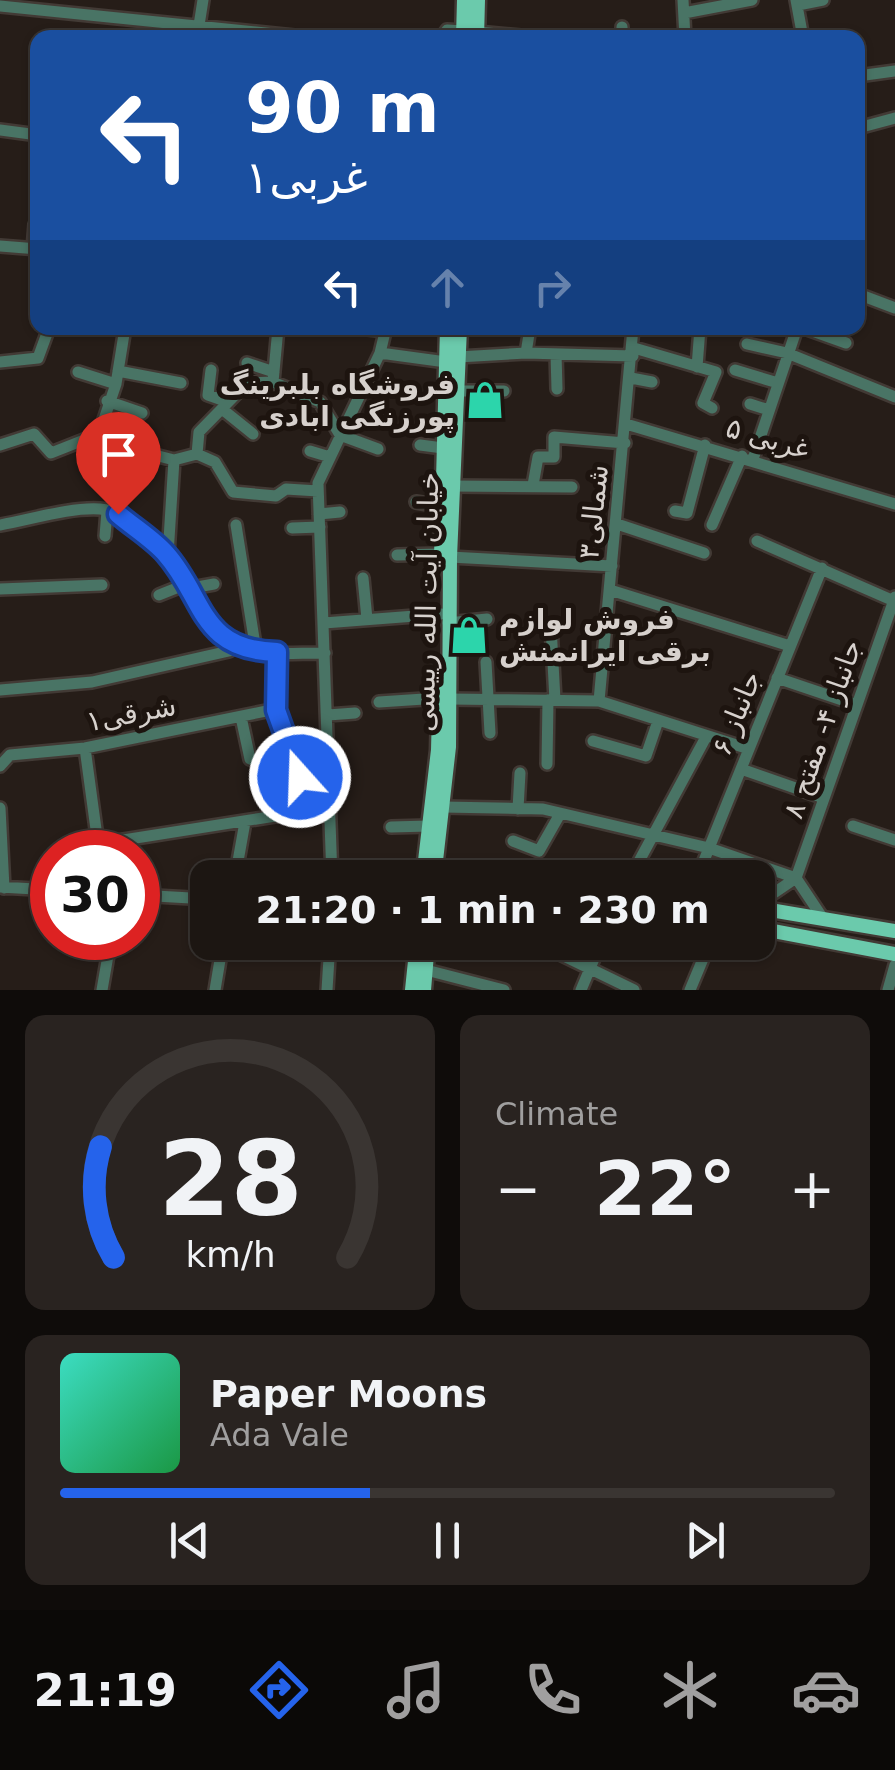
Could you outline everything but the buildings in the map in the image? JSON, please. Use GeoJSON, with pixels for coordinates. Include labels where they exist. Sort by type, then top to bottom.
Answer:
{"type":"FeatureCollection","features":[{"type":"Feature","properties":{"kind":"main road"},"geometry":{"type":"LineString","coordinates":[[464,0],[469,30]]}},
{"type":"Feature","properties":{"kind":"main road"},"geometry":{"type":"LineString","coordinates":[[471,30],[478,0]]}},
{"type":"Feature","properties":{"kind":"main road","name":"خیابان آیت الله رییسی"},"geometry":{"type":"LineString","coordinates":[[434,860],[442,807],[445,556],[456,391],[448,335]]}},
{"type":"Feature","properties":{"kind":"main road","name":"خیابان آیت الله رییسی"},"geometry":{"type":"LineString","coordinates":[[445,556],[440,506],[442,448],[458,335]]}},
{"type":"Feature","properties":{"kind":"main road","name":"خیابان آیت الله رییسی"},"geometry":{"type":"LineString","coordinates":[[431,860],[429,826],[444,698]]}},
{"type":"Feature","properties":{"kind":"main road"},"geometry":{"type":"LineString","coordinates":[[775,911],[895,932]]}},
{"type":"Feature","properties":{"kind":"main road"},"geometry":{"type":"LineString","coordinates":[[775,931],[895,954]]}},
{"type":"Feature","properties":{"kind":"main road"},"geometry":{"type":"LineString","coordinates":[[412,990],[415,960]]}},
{"type":"Feature","properties":{"kind":"main road"},"geometry":{"type":"LineString","coordinates":[[424,990],[427,960]]}},
{"type":"Feature","properties":{"kind":"street"},"geometry":{"type":"LineString","coordinates":[[198,30],[203,0]]}},
{"type":"Feature","properties":{"kind":"street"},"geometry":{"type":"LineString","coordinates":[[684,7],[752,0]]}},
{"type":"Feature","properties":{"kind":"street"},"geometry":{"type":"LineString","coordinates":[[802,30],[797,3],[823,0]]}},
{"type":"Feature","properties":{"kind":"street"},"geometry":{"type":"LineString","coordinates":[[0,6],[183,30]]}},
{"type":"Feature","properties":{"kind":"street"},"geometry":{"type":"LineString","coordinates":[[865,75],[895,71]]}},
{"type":"Feature","properties":{"kind":"street"},"geometry":{"type":"LineString","coordinates":[[865,126],[895,118]]}},
{"type":"Feature","properties":{"kind":"street"},"geometry":{"type":"LineString","coordinates":[[0,130],[30,134]]}},
{"type":"Feature","properties":{"kind":"street"},"geometry":{"type":"LineString","coordinates":[[0,246],[30,249]]}},
{"type":"Feature","properties":{"kind":"street"},"geometry":{"type":"LineString","coordinates":[[865,297],[895,308]]}},
{"type":"Feature","properties":{"kind":"street"},"geometry":{"type":"LineString","coordinates":[[0,362],[38,358],[46,335]]}},
{"type":"Feature","properties":{"kind":"street"},"geometry":{"type":"LineString","coordinates":[[97,440],[117,378],[124,335]]}},
{"type":"Feature","properties":{"kind":"street"},"geometry":{"type":"LineString","coordinates":[[273,377],[277,335]]}},
{"type":"Feature","properties":{"kind":"street"},"geometry":{"type":"LineString","coordinates":[[332,860],[318,491],[380,353],[384,335]]}},
{"type":"Feature","properties":{"kind":"street"},"geometry":{"type":"LineString","coordinates":[[526,353],[529,335]]}},
{"type":"Feature","properties":{"kind":"street","name":"شمالی۳"},"geometry":{"type":"LineString","coordinates":[[599,701],[633,335]]}},
{"type":"Feature","properties":{"kind":"street"},"geometry":{"type":"LineString","coordinates":[[697,367],[699,335]]}},
{"type":"Feature","properties":{"kind":"street"},"geometry":{"type":"LineString","coordinates":[[712,525],[769,410],[797,335]]}},
{"type":"Feature","properties":{"kind":"street"},"geometry":{"type":"LineString","coordinates":[[821,335],[846,343]]}},
{"type":"Feature","properties":{"kind":"street"},"geometry":{"type":"LineString","coordinates":[[747,344],[788,353],[895,398]]}},
{"type":"Feature","properties":{"kind":"street"},"geometry":{"type":"LineString","coordinates":[[380,353],[452,360],[526,353],[633,352],[716,372],[703,403],[712,408]]}},
{"type":"Feature","properties":{"kind":"street"},"geometry":{"type":"LineString","coordinates":[[556,354],[557,389]]}},
{"type":"Feature","properties":{"kind":"street"},"geometry":{"type":"LineString","coordinates":[[246,364],[320,402],[340,435],[378,449]]}},
{"type":"Feature","properties":{"kind":"street"},"geometry":{"type":"LineString","coordinates":[[211,370],[208,394],[252,434]]}},
{"type":"Feature","properties":{"kind":"street"},"geometry":{"type":"LineString","coordinates":[[735,370],[778,383]]}},
{"type":"Feature","properties":{"kind":"street"},"geometry":{"type":"LineString","coordinates":[[78,372],[181,383]]}},
{"type":"Feature","properties":{"kind":"street"},"geometry":{"type":"LineString","coordinates":[[197,454],[199,432],[247,383],[273,377]]}},
{"type":"Feature","properties":{"kind":"street"},"geometry":{"type":"LineString","coordinates":[[631,378],[652,382]]}},
{"type":"Feature","properties":{"kind":"street"},"geometry":{"type":"LineString","coordinates":[[456,391],[504,391]]}},
{"type":"Feature","properties":{"kind":"street"},"geometry":{"type":"LineString","coordinates":[[107,401],[142,413]]}},
{"type":"Feature","properties":{"kind":"street"},"geometry":{"type":"LineString","coordinates":[[750,404],[769,410]]}},
{"type":"Feature","properties":{"kind":"street","name":"غربی ۵"},"geometry":{"type":"LineString","coordinates":[[626,424],[748,457],[895,504]]}},
{"type":"Feature","properties":{"kind":"street"},"geometry":{"type":"LineString","coordinates":[[0,445],[34,434],[51,453],[89,438],[174,460],[197,454],[215,462],[233,492],[276,496],[286,489],[318,491]]}},
{"type":"Feature","properties":{"kind":"street"},"geometry":{"type":"LineString","coordinates":[[533,485],[538,458],[554,457],[554,437],[624,443]]}},
{"type":"Feature","properties":{"kind":"street"},"geometry":{"type":"LineString","coordinates":[[420,445],[442,448]]}},
{"type":"Feature","properties":{"kind":"street"},"geometry":{"type":"LineString","coordinates":[[675,510],[688,513],[705,446]]}},
{"type":"Feature","properties":{"kind":"street"},"geometry":{"type":"LineString","coordinates":[[310,451],[330,457]]}},
{"type":"Feature","properties":{"kind":"street"},"geometry":{"type":"LineString","coordinates":[[168,556],[174,460]]}},
{"type":"Feature","properties":{"kind":"street"},"geometry":{"type":"LineString","coordinates":[[452,486],[572,487]]}},
{"type":"Feature","properties":{"kind":"street"},"geometry":{"type":"LineString","coordinates":[[416,502],[440,506]]}},
{"type":"Feature","properties":{"kind":"street"},"geometry":{"type":"LineString","coordinates":[[105,536],[107,512]]}},
{"type":"Feature","properties":{"kind":"street"},"geometry":{"type":"LineString","coordinates":[[0,526],[107,512],[118,514],[168,556],[196,608],[235,645],[256,651],[325,652]]}},
{"type":"Feature","properties":{"kind":"street"},"geometry":{"type":"LineString","coordinates":[[292,528],[340,512]]}},
{"type":"Feature","properties":{"kind":"street"},"geometry":{"type":"LineString","coordinates":[[616,524],[704,553]]}},
{"type":"Feature","properties":{"kind":"street"},"geometry":{"type":"LineString","coordinates":[[236,525],[256,651]]}},
{"type":"Feature","properties":{"kind":"street"},"geometry":{"type":"LineString","coordinates":[[169,537],[186,538]]}},
{"type":"Feature","properties":{"kind":"street"},"geometry":{"type":"LineString","coordinates":[[757,541],[894,599]]}},
{"type":"Feature","properties":{"kind":"street"},"geometry":{"type":"LineString","coordinates":[[397,555],[612,566]]}},
{"type":"Feature","properties":{"kind":"street","name":"جانباز ۶"},"geometry":{"type":"LineString","coordinates":[[704,860],[822,568]]}},
{"type":"Feature","properties":{"kind":"street"},"geometry":{"type":"LineString","coordinates":[[364,578],[367,620]]}},
{"type":"Feature","properties":{"kind":"street"},"geometry":{"type":"LineString","coordinates":[[159,594],[214,584]]}},
{"type":"Feature","properties":{"kind":"street"},"geometry":{"type":"LineString","coordinates":[[0,588],[102,585]]}},
{"type":"Feature","properties":{"kind":"street"},"geometry":{"type":"LineString","coordinates":[[610,590],[790,646]]}},
{"type":"Feature","properties":{"kind":"street","name":"جانباز ۴- مفتح ۸"},"geometry":{"type":"LineString","coordinates":[[796,878],[894,599]]}},
{"type":"Feature","properties":{"kind":"street"},"geometry":{"type":"LineString","coordinates":[[324,623],[487,618]]}},
{"type":"Feature","properties":{"kind":"street"},"geometry":{"type":"LineString","coordinates":[[547,764],[552,700],[551,626]]}},
{"type":"Feature","properties":{"kind":"street"},"geometry":{"type":"LineString","coordinates":[[0,690],[92,682],[230,650],[235,645]]}},
{"type":"Feature","properties":{"kind":"street"},"geometry":{"type":"LineString","coordinates":[[277,652],[276,710],[312,810]]}},
{"type":"Feature","properties":{"kind":"street"},"geometry":{"type":"LineString","coordinates":[[486,662],[490,733]]}},
{"type":"Feature","properties":{"kind":"street"},"geometry":{"type":"LineString","coordinates":[[778,678],[857,705]]}},
{"type":"Feature","properties":{"kind":"street"},"geometry":{"type":"LineString","coordinates":[[379,702],[444,698],[599,701],[749,749]]}},
{"type":"Feature","properties":{"kind":"street","name":"شرقی۱"},"geometry":{"type":"LineString","coordinates":[[0,766],[10,755],[85,748],[276,710]]}},
{"type":"Feature","properties":{"kind":"street"},"geometry":{"type":"LineString","coordinates":[[328,714],[356,712]]}},
{"type":"Feature","properties":{"kind":"street"},"geometry":{"type":"LineString","coordinates":[[241,717],[250,759]]}},
{"type":"Feature","properties":{"kind":"street"},"geometry":{"type":"LineString","coordinates":[[593,740],[646,756],[658,720]]}},
{"type":"Feature","properties":{"kind":"street"},"geometry":{"type":"LineString","coordinates":[[639,860],[706,737]]}},
{"type":"Feature","properties":{"kind":"street"},"geometry":{"type":"LineString","coordinates":[[85,748],[98,844],[332,807]]}},
{"type":"Feature","properties":{"kind":"street"},"geometry":{"type":"LineString","coordinates":[[740,769],[824,798]]}},
{"type":"Feature","properties":{"kind":"street"},"geometry":{"type":"LineString","coordinates":[[518,809],[520,773]]}},
{"type":"Feature","properties":{"kind":"street"},"geometry":{"type":"LineString","coordinates":[[442,807],[560,814],[709,848],[796,878],[824,920]]}},
{"type":"Feature","properties":{"kind":"street"},"geometry":{"type":"LineString","coordinates":[[0,808],[2,888],[30,889]]}},
{"type":"Feature","properties":{"kind":"street"},"geometry":{"type":"LineString","coordinates":[[514,841],[539,851],[560,814]]}},
{"type":"Feature","properties":{"kind":"street"},"geometry":{"type":"LineString","coordinates":[[238,860],[244,822]]}},
{"type":"Feature","properties":{"kind":"street"},"geometry":{"type":"LineString","coordinates":[[391,826],[429,826]]}},
{"type":"Feature","properties":{"kind":"street"},"geometry":{"type":"LineString","coordinates":[[854,826],[895,840]]}},
{"type":"Feature","properties":{"kind":"street"},"geometry":{"type":"LineString","coordinates":[[775,892],[796,878]]}},
{"type":"Feature","properties":{"kind":"street"},"geometry":{"type":"LineString","coordinates":[[160,896],[190,898]]}},
{"type":"Feature","properties":{"kind":"street"},"geometry":{"type":"LineString","coordinates":[[102,990],[107,960]]}},
{"type":"Feature","properties":{"kind":"street"},"geometry":{"type":"LineString","coordinates":[[218,989],[221,960]]}},
{"type":"Feature","properties":{"kind":"street"},"geometry":{"type":"LineString","coordinates":[[327,990],[329,960]]}},
{"type":"Feature","properties":{"kind":"street"},"geometry":{"type":"LineString","coordinates":[[569,960],[634,990]]}},
{"type":"Feature","properties":{"kind":"street"},"geometry":{"type":"LineString","coordinates":[[580,990],[594,960]]}},
{"type":"Feature","properties":{"kind":"street"},"geometry":{"type":"LineString","coordinates":[[690,990],[702,960]]}},
{"type":"Feature","properties":{"kind":"street"},"geometry":{"type":"LineString","coordinates":[[888,990],[895,965]]}},
{"type":"Feature","properties":{"kind":"street"},"geometry":{"type":"LineString","coordinates":[[426,970],[504,990]]}},
{"type":"Feature","properties":{"kind":"place","name":"فروشگاه بلبرینگ پورزنگی ابادی"},"geometry":{"type":"Point","coordinates":[485,400]}},
{"type":"Feature","properties":{"kind":"place","name":"فروش لوازم برقی ایرانمنش"},"geometry":{"type":"Point","coordinates":[469,635]}},
{"type":"Feature","properties":{"kind":"route"},"geometry":{"type":"LineString","coordinates":[[118,514],[168,556],[196,608],[235,645],[277,652],[276,710],[300,777]]}}]}
